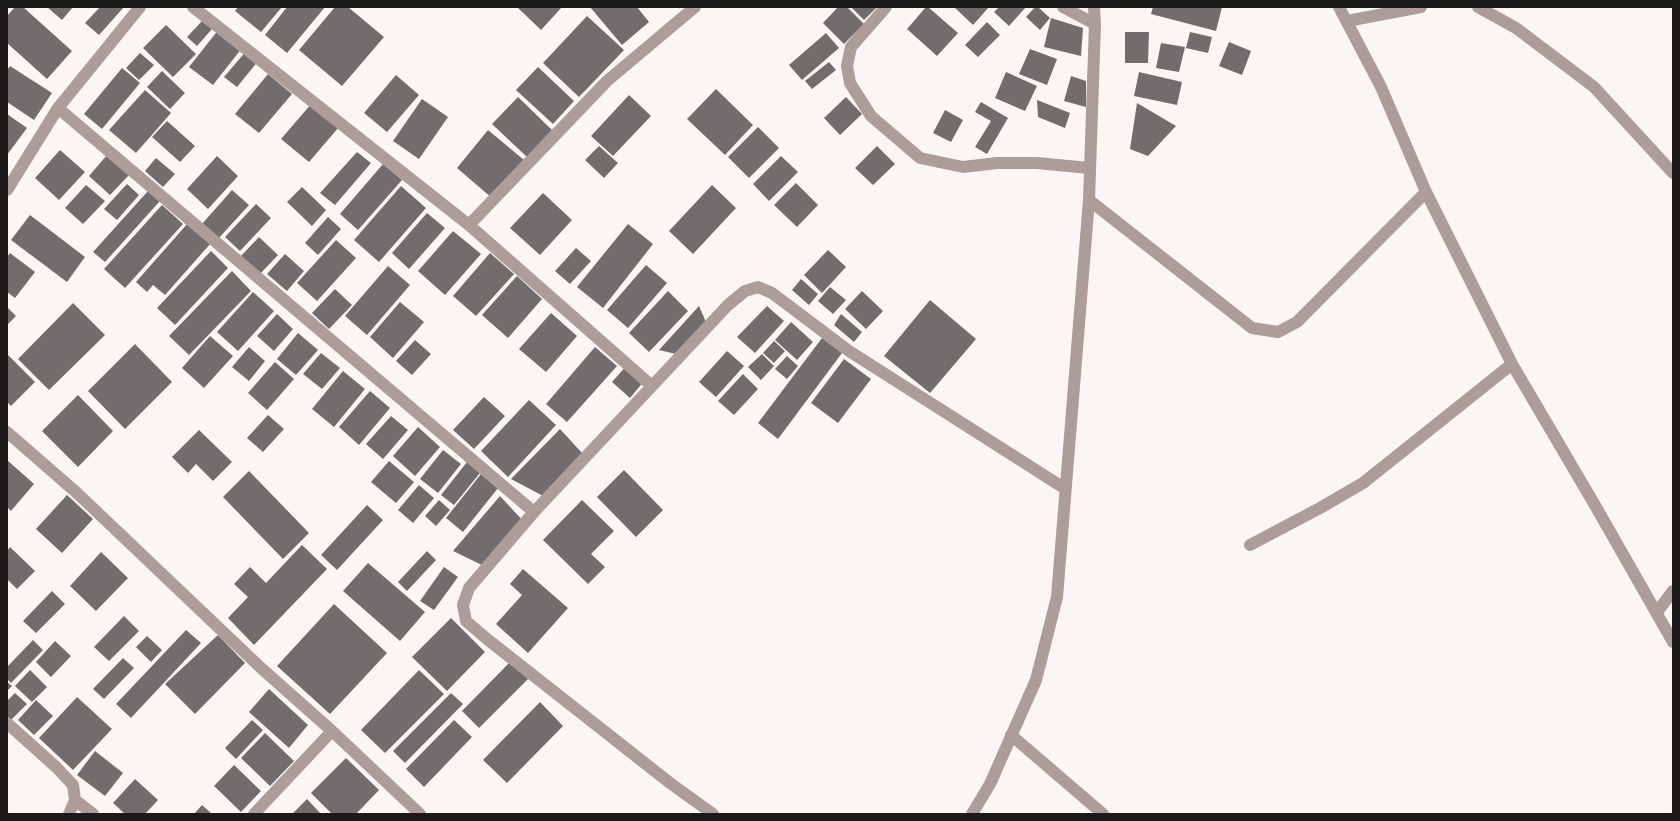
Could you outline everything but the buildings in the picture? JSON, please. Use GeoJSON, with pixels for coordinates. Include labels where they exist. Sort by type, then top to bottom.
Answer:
{"type":"FeatureCollection","features":[{"type":"Feature","properties":{"kind":"street"},"geometry":{"type":"LineString","coordinates":[[9,182],[58,108],[140,7]]}},
{"type":"Feature","properties":{"kind":"street"},"geometry":{"type":"LineString","coordinates":[[193,7],[469,225],[652,386]]}},
{"type":"Feature","properties":{"kind":"street"},"geometry":{"type":"LineString","coordinates":[[469,225],[607,81],[695,7]]}},
{"type":"Feature","properties":{"kind":"street"},"geometry":{"type":"LineString","coordinates":[[886,7],[851,47],[846,66],[850,83],[871,116],[920,158],[964,168],[998,163],[1037,163],[1089,168]]}},
{"type":"Feature","properties":{"kind":"street"},"geometry":{"type":"LineString","coordinates":[[1063,7],[1095,24]]}},
{"type":"Feature","properties":{"kind":"street"},"geometry":{"type":"LineString","coordinates":[[972,814],[990,784],[1036,680],[1056,597],[1089,200],[1095,24],[1094,7]]}},
{"type":"Feature","properties":{"kind":"street"},"geometry":{"type":"LineString","coordinates":[[1339,7],[1381,87],[1426,192],[1512,364],[1673,642]]}},
{"type":"Feature","properties":{"kind":"street"},"geometry":{"type":"LineString","coordinates":[[1347,21],[1421,7]]}},
{"type":"Feature","properties":{"kind":"street"},"geometry":{"type":"LineString","coordinates":[[1478,7],[1516,28],[1594,87],[1673,173]]}},
{"type":"Feature","properties":{"kind":"street"},"geometry":{"type":"LineString","coordinates":[[58,108],[534,512]]}},
{"type":"Feature","properties":{"kind":"street"},"geometry":{"type":"LineString","coordinates":[[1089,200],[1252,328],[1278,332],[1297,322],[1426,192]]}},
{"type":"Feature","properties":{"kind":"street"},"geometry":{"type":"LineString","coordinates":[[713,814],[670,783],[487,639],[466,621],[463,606],[469,588],[534,512],[728,305],[745,291],[758,287],[772,293],[849,351],[1064,488]]}},
{"type":"Feature","properties":{"kind":"street"},"geometry":{"type":"LineString","coordinates":[[1250,545],[1364,483],[1512,364]]}},
{"type":"Feature","properties":{"kind":"street"},"geometry":{"type":"LineString","coordinates":[[7,432],[77,493],[260,667],[332,731],[420,814]]}},
{"type":"Feature","properties":{"kind":"street"},"geometry":{"type":"LineString","coordinates":[[1657,612],[1673,591]]}},
{"type":"Feature","properties":{"kind":"street"},"geometry":{"type":"LineString","coordinates":[[7,723],[56,767],[73,786],[75,800],[69,814]]}},
{"type":"Feature","properties":{"kind":"street"},"geometry":{"type":"LineString","coordinates":[[254,814],[332,731]]}},
{"type":"Feature","properties":{"kind":"street"},"geometry":{"type":"LineString","coordinates":[[1011,735],[1103,814]]}},
{"type":"Feature","properties":{"kind":"street"},"geometry":{"type":"LineString","coordinates":[[75,800],[93,814]]}}]}
